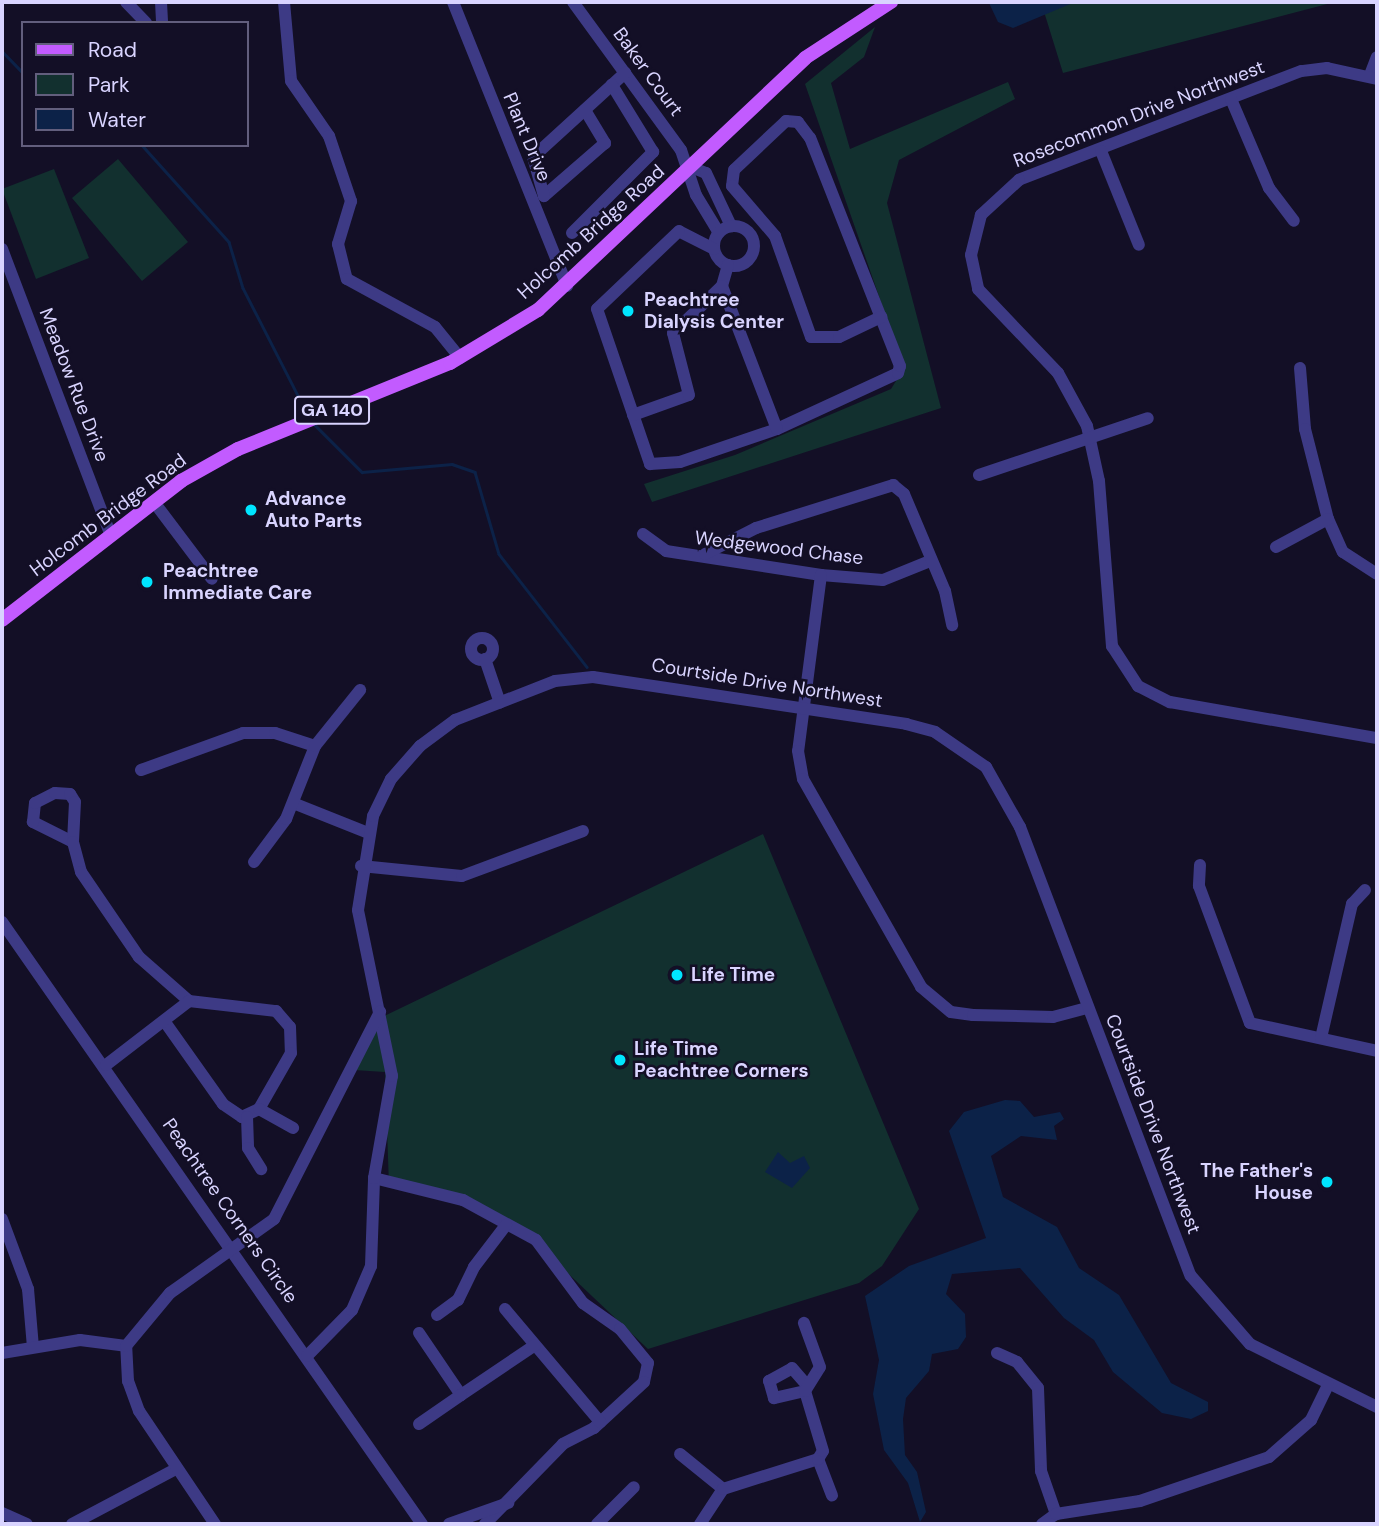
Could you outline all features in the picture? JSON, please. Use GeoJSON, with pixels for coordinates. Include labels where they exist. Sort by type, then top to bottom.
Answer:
{"type":"FeatureCollection","features":[{"type":"Feature","properties":{"kind":"main road","name":"Holcomb Bridge Road"},"geometry":{"type":"LineString","coordinates":[[2,620],[110,534],[154,502],[237,449],[460,358],[567,286],[805,58],[874,7],[891,2]]}},
{"type":"Feature","properties":{"kind":"street"},"geometry":{"type":"LineString","coordinates":[[126,2],[144,21]]}},
{"type":"Feature","properties":{"kind":"street"},"geometry":{"type":"LineString","coordinates":[[161,2],[162,21]]}},
{"type":"Feature","properties":{"kind":"street"},"geometry":{"type":"LineString","coordinates":[[284,2],[291,81],[329,136],[351,201],[338,244],[347,279],[435,327],[460,358]]}},
{"type":"Feature","properties":{"kind":"street","name":"Plant Drive"},"geometry":{"type":"LineString","coordinates":[[453,2],[567,286]]}},
{"type":"Feature","properties":{"kind":"street","name":"Baker Court"},"geometry":{"type":"LineString","coordinates":[[572,2],[691,167]]}},
{"type":"Feature","properties":{"kind":"street"},"geometry":{"type":"LineString","coordinates":[[1374,77],[1377,57]]}},
{"type":"Feature","properties":{"kind":"street","name":"Rosecommon Drive Northwest"},"geometry":{"type":"LineString","coordinates":[[1374,77],[1328,68],[1301,71],[1000,191],[981,215],[971,255],[978,289],[1058,373],[1089,436],[1099,481],[1112,646],[1138,686],[1170,702],[1377,738]]}},
{"type":"Feature","properties":{"kind":"street"},"geometry":{"type":"LineString","coordinates":[[585,110],[605,143],[544,196],[533,157],[625,73]]}},
{"type":"Feature","properties":{"kind":"street"},"geometry":{"type":"LineString","coordinates":[[572,233],[653,152],[612,85]]}},
{"type":"Feature","properties":{"kind":"street"},"geometry":{"type":"LineString","coordinates":[[1231,99],[1269,188],[1294,221]]}},
{"type":"Feature","properties":{"kind":"street"},"geometry":{"type":"LineString","coordinates":[[728,265],[714,249],[679,231],[597,309],[650,464],[657,466],[776,429],[898,373],[881,317],[810,138],[792,120],[734,170],[732,186],[775,236],[811,337],[838,337],[881,317]]}},
{"type":"Feature","properties":{"kind":"street"},"geometry":{"type":"LineString","coordinates":[[1101,151],[1139,245]]}},
{"type":"Feature","properties":{"kind":"street"},"geometry":{"type":"LineString","coordinates":[[691,167],[706,173],[725,229],[714,249]]}},
{"type":"Feature","properties":{"kind":"street"},"geometry":{"type":"LineString","coordinates":[[691,167],[696,195],[725,229],[750,233],[754,246]]}},
{"type":"Feature","properties":{"kind":"street"},"geometry":{"type":"LineString","coordinates":[[728,265],[746,262],[754,246],[775,236]]}},
{"type":"Feature","properties":{"kind":"street","name":"Meadow Rue Drive"},"geometry":{"type":"LineString","coordinates":[[2,249],[110,534]]}},
{"type":"Feature","properties":{"kind":"street"},"geometry":{"type":"LineString","coordinates":[[633,415],[689,395],[673,333],[722,286],[728,265]]}},
{"type":"Feature","properties":{"kind":"street"},"geometry":{"type":"LineString","coordinates":[[722,286],[776,429]]}},
{"type":"Feature","properties":{"kind":"street"},"geometry":{"type":"LineString","coordinates":[[1300,368],[1305,429],[1328,519],[1343,552],[1377,574]]}},
{"type":"Feature","properties":{"kind":"street"},"geometry":{"type":"LineString","coordinates":[[979,475],[1148,418]]}},
{"type":"Feature","properties":{"kind":"street"},"geometry":{"type":"LineString","coordinates":[[705,555],[756,528],[893,485],[904,494],[952,625]]}},
{"type":"Feature","properties":{"kind":"street"},"geometry":{"type":"LineString","coordinates":[[154,502],[212,579]]}},
{"type":"Feature","properties":{"kind":"street"},"geometry":{"type":"LineString","coordinates":[[1276,547],[1328,519]]}},
{"type":"Feature","properties":{"kind":"street","name":"Wedgewood Chase"},"geometry":{"type":"LineString","coordinates":[[643,534],[666,551],[821,575],[883,580],[930,561]]}},
{"type":"Feature","properties":{"kind":"street"},"geometry":{"type":"LineString","coordinates":[[821,575],[798,751],[812,802],[935,1003],[951,1012],[996,1016],[1053,1017],[1087,1008]]}},
{"type":"Feature","properties":{"kind":"street"},"geometry":{"type":"LineString","coordinates":[[485,659],[500,703]]}},
{"type":"Feature","properties":{"kind":"street","name":"Courtside Drive Northwest"},"geometry":{"type":"LineString","coordinates":[[307,1356],[365,1289],[373,1178],[392,1076],[358,910],[366,832],[391,779],[420,746],[455,720],[562,679],[593,677],[804,708],[935,732],[986,767],[1014,816],[1191,1276],[1250,1344],[1377,1407]]}},
{"type":"Feature","properties":{"kind":"street"},"geometry":{"type":"LineString","coordinates":[[254,862],[293,803],[315,746],[360,690]]}},
{"type":"Feature","properties":{"kind":"street"},"geometry":{"type":"LineString","coordinates":[[141,771],[243,733],[275,733],[315,746]]}},
{"type":"Feature","properties":{"kind":"street"},"geometry":{"type":"LineString","coordinates":[[293,803],[366,832]]}},
{"type":"Feature","properties":{"kind":"street"},"geometry":{"type":"LineString","coordinates":[[361,866],[462,876],[583,831]]}},
{"type":"Feature","properties":{"kind":"street"},"geometry":{"type":"LineString","coordinates":[[73,842],[92,894],[139,957],[189,1001],[276,1011],[286,1020],[290,1053],[259,1110],[247,1118]]}},
{"type":"Feature","properties":{"kind":"street"},"geometry":{"type":"LineString","coordinates":[[1200,865],[1199,886],[1250,1023],[1377,1051]]}},
{"type":"Feature","properties":{"kind":"street"},"geometry":{"type":"LineString","coordinates":[[1321,1038],[1352,904],[1365,890]]}},
{"type":"Feature","properties":{"kind":"street","name":"Peachtree Corners Circle"},"geometry":{"type":"LineString","coordinates":[[2,922],[106,1065],[422,1524]]}},
{"type":"Feature","properties":{"kind":"street"},"geometry":{"type":"LineString","coordinates":[[106,1065],[189,1001]]}},
{"type":"Feature","properties":{"kind":"street"},"geometry":{"type":"LineString","coordinates":[[215,1524],[139,1411],[128,1381],[126,1346],[170,1293],[233,1251],[287,1202],[380,1012]]}},
{"type":"Feature","properties":{"kind":"street"},"geometry":{"type":"LineString","coordinates":[[165,1022],[223,1104],[247,1118]]}},
{"type":"Feature","properties":{"kind":"street"},"geometry":{"type":"LineString","coordinates":[[259,1110],[293,1128]]}},
{"type":"Feature","properties":{"kind":"street"},"geometry":{"type":"LineString","coordinates":[[247,1118],[248,1148],[261,1169]]}},
{"type":"Feature","properties":{"kind":"street"},"geometry":{"type":"LineString","coordinates":[[373,1178],[463,1200],[536,1240],[583,1303],[639,1348],[649,1371],[600,1422],[563,1444],[485,1524]]}},
{"type":"Feature","properties":{"kind":"street"},"geometry":{"type":"LineString","coordinates":[[2,1219],[28,1289],[33,1347]]}},
{"type":"Feature","properties":{"kind":"street"},"geometry":{"type":"LineString","coordinates":[[436,1315],[458,1300],[471,1273],[506,1225]]}},
{"type":"Feature","properties":{"kind":"street"},"geometry":{"type":"LineString","coordinates":[[505,1309],[600,1422]]}},
{"type":"Feature","properties":{"kind":"street"},"geometry":{"type":"LineString","coordinates":[[804,1323],[820,1367],[806,1388],[824,1439],[818,1459],[832,1495]]}},
{"type":"Feature","properties":{"kind":"street"},"geometry":{"type":"LineString","coordinates":[[419,1333],[461,1395]]}},
{"type":"Feature","properties":{"kind":"street"},"geometry":{"type":"LineString","coordinates":[[2,1353],[80,1340],[126,1346]]}},
{"type":"Feature","properties":{"kind":"street"},"geometry":{"type":"LineString","coordinates":[[419,1424],[536,1345]]}},
{"type":"Feature","properties":{"kind":"street"},"geometry":{"type":"LineString","coordinates":[[998,1353],[1017,1362],[1038,1388],[1041,1471],[1056,1514]]}},
{"type":"Feature","properties":{"kind":"street"},"geometry":{"type":"LineString","coordinates":[[1042,1524],[1056,1514],[1140,1501],[1269,1457],[1311,1420],[1328,1385]]}},
{"type":"Feature","properties":{"kind":"street"},"geometry":{"type":"LineString","coordinates":[[680,1454],[723,1489]]}},
{"type":"Feature","properties":{"kind":"street"},"geometry":{"type":"LineString","coordinates":[[700,1524],[723,1489],[818,1459]]}},
{"type":"Feature","properties":{"kind":"street"},"geometry":{"type":"LineString","coordinates":[[72,1524],[176,1469]]}},
{"type":"Feature","properties":{"kind":"street"},"geometry":{"type":"LineString","coordinates":[[597,1524],[635,1487]]}},
{"type":"Feature","properties":{"kind":"street"},"geometry":{"type":"LineString","coordinates":[[449,1524],[508,1503]]}},
{"type":"Feature","properties":{"kind":"street"},"geometry":{"type":"LineString","coordinates":[[2,1513],[27,1524]]}},
{"type":"Feature","properties":{"kind":"green space"},"geometry":{"type":"Polygon","coordinates":[[[1041,2],[1211,4],[1335,2],[1063,73],[1041,2]]]}},
{"type":"Feature","properties":{"kind":"green space"},"geometry":{"type":"Polygon","coordinates":[[[875,27],[864,57],[831,83],[850,149],[1008,82],[1015,99],[899,160],[887,203],[941,408],[652,502],[644,484],[735,455],[891,389],[904,368],[805,84],[875,27]]]}},
{"type":"Feature","properties":{"kind":"green space"},"geometry":{"type":"Polygon","coordinates":[[[118,159],[188,242],[142,281],[72,198],[118,159]]]}},
{"type":"Feature","properties":{"kind":"green space"},"geometry":{"type":"Polygon","coordinates":[[[54,169],[89,258],[36,279],[2,189],[54,169]]]}},
{"type":"Feature","properties":{"kind":"green space","name":"Life Time Peachtree Corners"},"geometry":{"type":"Polygon","coordinates":[[[763,834],[919,1209],[882,1266],[859,1283],[648,1349],[539,1246],[472,1205],[389,1186],[385,1072],[354,1070],[378,1019],[763,834]]]}},
{"type":"Feature","properties":{"kind":"water"},"geometry":{"type":"Polygon","coordinates":[[[1075,2],[1013,28],[998,22],[989,3],[1075,2]]]}},
{"type":"Feature","properties":{"kind":"water"},"geometry":{"type":"Polygon","coordinates":[[[1005,1100],[1020,1101],[1034,1117],[1060,1112],[1064,1119],[1054,1126],[1057,1140],[1021,1136],[991,1156],[1003,1197],[1057,1227],[1079,1268],[1119,1295],[1171,1383],[1208,1402],[1208,1411],[1191,1419],[1162,1413],[1113,1372],[1094,1340],[1064,1318],[1020,1268],[952,1274],[946,1294],[965,1314],[966,1337],[958,1349],[932,1354],[929,1371],[906,1398],[903,1419],[905,1455],[917,1472],[926,1512],[920,1522],[908,1483],[884,1450],[873,1394],[879,1360],[865,1296],[909,1266],[986,1238],[949,1131],[964,1112],[1005,1100]]]}},
{"type":"Feature","properties":{"kind":"water"},"geometry":{"type":"Polygon","coordinates":[[[778,1152],[790,1163],[804,1156],[810,1168],[792,1188],[765,1172],[778,1152]]]}},
{"type":"Feature","properties":{"kind":"waterway"},"geometry":{"type":"LineString","coordinates":[[2,51],[21,71]]}},
{"type":"Feature","properties":{"kind":"waterway"},"geometry":{"type":"LineString","coordinates":[[144,147],[229,242],[243,288],[308,415]]}},
{"type":"Feature","properties":{"kind":"waterway"},"geometry":{"type":"LineString","coordinates":[[314,424],[362,472],[452,464],[475,472],[499,554],[587,667]]}},
{"type":"Feature","properties":{"kind":"place","name":"Peachtree Dialysis Center"},"geometry":{"type":"Point","coordinates":[628,311]}},
{"type":"Feature","properties":{"kind":"place","name":"Advance Auto Parts"},"geometry":{"type":"Point","coordinates":[251,510]}},
{"type":"Feature","properties":{"kind":"place","name":"Peachtree Immediate Care"},"geometry":{"type":"Point","coordinates":[147,582]}},
{"type":"Feature","properties":{"kind":"place","name":"Life Time"},"geometry":{"type":"Point","coordinates":[677,975]}},
{"type":"Feature","properties":{"kind":"place","name":"Life Time Peachtree Corners"},"geometry":{"type":"Point","coordinates":[620,1060]}},
{"type":"Feature","properties":{"kind":"place","name":"The Father's House"},"geometry":{"type":"Point","coordinates":[1327,1182]}}]}
